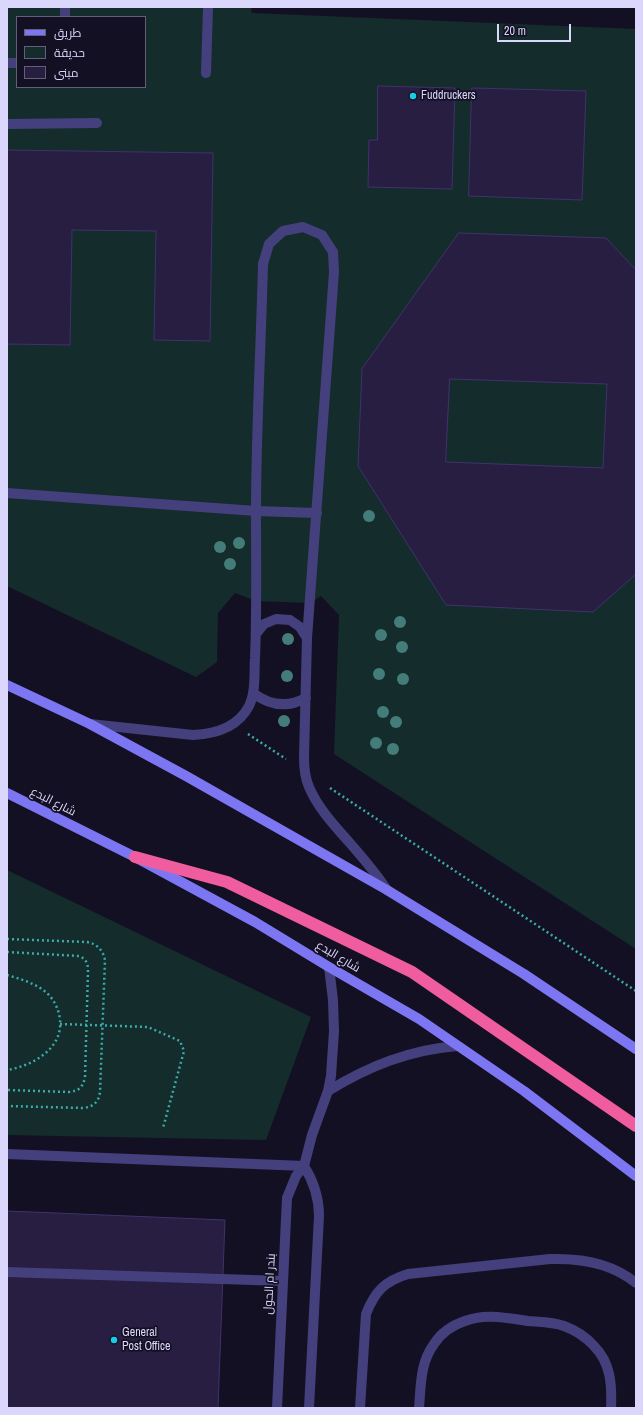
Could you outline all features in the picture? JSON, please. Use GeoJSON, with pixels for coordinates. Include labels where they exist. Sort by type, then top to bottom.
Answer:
{"type":"FeatureCollection","features":[{"type":"Feature","properties":{"kind":"highway"},"geometry":{"type":"LineString","coordinates":[[135,857],[227,882],[412,972],[636,1126]]}},
{"type":"Feature","properties":{"kind":"main road"},"geometry":{"type":"LineString","coordinates":[[7,686],[90,724],[186,776],[387,890],[524,974],[636,1049]]}},
{"type":"Feature","properties":{"kind":"main road","name":"شارع البدع"},"geometry":{"type":"LineString","coordinates":[[7,793],[135,857],[255,922],[419,1019],[524,1091],[636,1176]]}},
{"type":"Feature","properties":{"kind":"street"},"geometry":{"type":"LineString","coordinates":[[206,73],[208,7]]}},
{"type":"Feature","properties":{"kind":"street"},"geometry":{"type":"LineString","coordinates":[[7,124],[97,123]]}},
{"type":"Feature","properties":{"kind":"street"},"geometry":{"type":"LineString","coordinates":[[90,724],[193,735],[208,734],[220,731],[232,724],[249,706],[253,693],[256,634],[256,511],[263,264],[269,244],[283,231],[303,227],[322,235],[333,252],[334,265],[307,638],[304,771],[308,787],[331,822],[376,874],[387,890]]}},
{"type":"Feature","properties":{"kind":"street"},"geometry":{"type":"LineString","coordinates":[[7,493],[256,511],[317,513]]}},
{"type":"Feature","properties":{"kind":"street"},"geometry":{"type":"LineString","coordinates":[[256,634],[264,624],[276,619],[290,620],[300,627],[307,638]]}},
{"type":"Feature","properties":{"kind":"street"},"geometry":{"type":"LineString","coordinates":[[253,693],[265,701],[279,705],[298,702],[306,698]]}},
{"type":"Feature","properties":{"kind":"street","name":"بندر ام الحول"},"geometry":{"type":"LineString","coordinates":[[277,1408],[287,1198],[296,1176],[304,1166],[312,1135],[328,1091],[332,1064],[334,1031],[333,1000],[329,967]]}},
{"type":"Feature","properties":{"kind":"street"},"geometry":{"type":"LineString","coordinates":[[328,1091],[354,1075],[374,1066],[414,1052],[457,1046]]}},
{"type":"Feature","properties":{"kind":"street"},"geometry":{"type":"LineString","coordinates":[[7,1154],[304,1166],[316,1190],[319,1203],[309,1408]]}},
{"type":"Feature","properties":{"kind":"street"},"geometry":{"type":"LineString","coordinates":[[360,1408],[366,1314],[371,1301],[379,1290],[388,1282],[397,1277],[416,1273],[567,1258],[601,1264],[621,1273],[636,1283]]}},
{"type":"Feature","properties":{"kind":"street"},"geometry":{"type":"LineString","coordinates":[[7,1272],[283,1281]]}},
{"type":"Feature","properties":{"kind":"street"},"geometry":{"type":"LineString","coordinates":[[420,1408],[422,1368],[434,1343],[443,1333],[453,1326],[464,1321],[488,1317],[557,1324],[575,1330],[595,1346],[607,1367],[612,1390],[611,1408]]}},
{"type":"Feature","properties":{"kind":"path"},"geometry":{"type":"LineString","coordinates":[[356,805],[636,991]]}},
{"type":"Feature","properties":{"kind":"path"},"geometry":{"type":"LineString","coordinates":[[7,939],[87,942],[97,946],[104,955],[105,960],[99,1097],[94,1105],[88,1108],[7,1106]]}},
{"type":"Feature","properties":{"kind":"path"},"geometry":{"type":"LineString","coordinates":[[7,952],[79,956],[88,964],[85,1077],[81,1088],[68,1092],[7,1090]]}},
{"type":"Feature","properties":{"kind":"path"},"geometry":{"type":"LineString","coordinates":[[7,975],[21,978],[48,994],[55,1002],[59,1013],[60,1024],[59,1034],[55,1044],[48,1052],[25,1065],[7,1070]]}},
{"type":"Feature","properties":{"kind":"path"},"geometry":{"type":"LineString","coordinates":[[60,1024],[148,1027],[180,1041],[184,1051],[163,1128]]}},
{"type":"Feature","properties":{"kind":"green space"},"geometry":{"type":"Polygon","coordinates":[[[7,7],[251,7],[252,13],[636,29],[636,949],[334,754],[339,615],[321,596],[310,603],[256,601],[235,593],[218,613],[217,662],[196,677],[7,586],[7,7]]]}},
{"type":"Feature","properties":{"kind":"green space"},"geometry":{"type":"Polygon","coordinates":[[[7,870],[311,1017],[266,1140],[7,1135],[7,870]]]}},
{"type":"Feature","properties":{"kind":"building"},"geometry":{"type":"Polygon","coordinates":[[[378,86],[455,88],[452,189],[368,187],[369,140],[377,140],[378,86]]]}},
{"type":"Feature","properties":{"kind":"building"},"geometry":{"type":"Polygon","coordinates":[[[472,88],[586,91],[582,200],[469,196],[472,88]]]}},
{"type":"Feature","properties":{"kind":"building"},"geometry":{"type":"Polygon","coordinates":[[[7,150],[213,153],[210,341],[154,340],[156,231],[72,230],[70,345],[7,344],[7,150]]]}},
{"type":"Feature","properties":{"kind":"building"},"geometry":{"type":"Polygon","coordinates":[[[459,233],[606,238],[636,270],[636,574],[593,612],[446,605],[358,466],[362,369],[459,233]],[[450,379],[446,462],[603,468],[607,384],[450,379]]]}},
{"type":"Feature","properties":{"kind":"building","name":"General Post Office"},"geometry":{"type":"Polygon","coordinates":[[[7,1211],[225,1220],[218,1408],[7,1408],[7,1211]]]}},
{"type":"Feature","properties":{"kind":"place","name":"Fuddruckers"},"geometry":{"type":"Point","coordinates":[413,96]}},
{"type":"Feature","properties":{"kind":"place","name":"General Post Office"},"geometry":{"type":"Point","coordinates":[114,1340]}}]}
